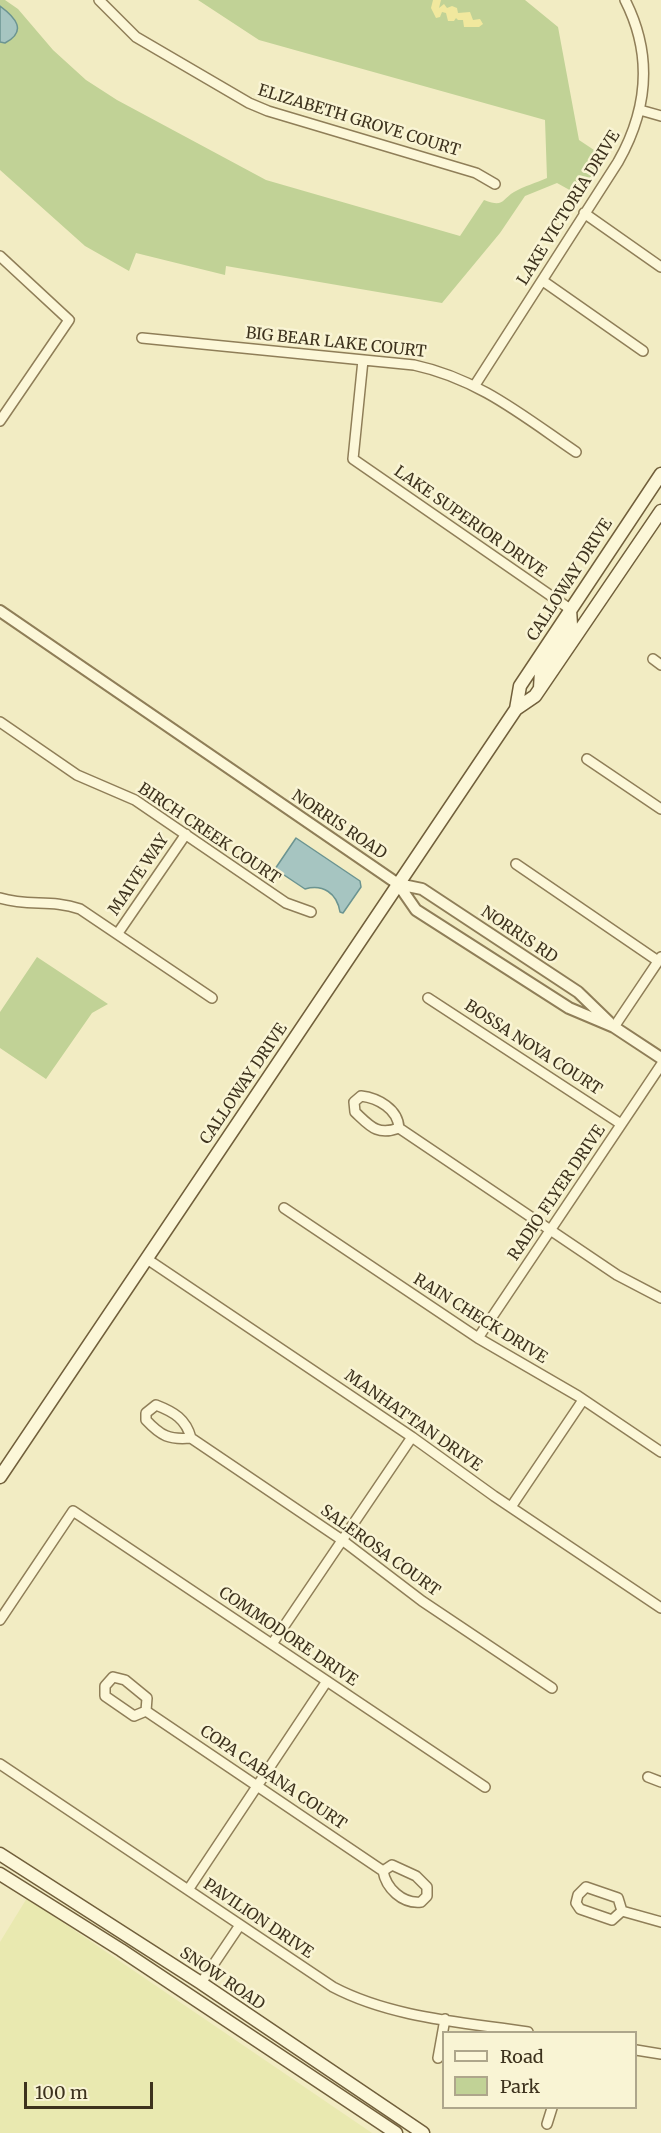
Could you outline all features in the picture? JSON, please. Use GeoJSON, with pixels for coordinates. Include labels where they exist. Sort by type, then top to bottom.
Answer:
{"type":"FeatureCollection","features":[{"type":"Feature","properties":{"kind":"main road","name":"CALLOWAY DRIVE"},"geometry":{"type":"LineString","coordinates":[[516,709],[520,686],[661,474]]}},
{"type":"Feature","properties":{"kind":"main road","name":"CALLOWAY DRIVE"},"geometry":{"type":"LineString","coordinates":[[0,1477],[516,709],[535,696],[661,511]]}},
{"type":"Feature","properties":{"kind":"main road"},"geometry":{"type":"LineString","coordinates":[[540,689],[541,671],[571,625],[570,609]]}},
{"type":"Feature","properties":{"kind":"main road","name":"SNOW ROAD"},"geometry":{"type":"LineString","coordinates":[[0,1854],[201,1983],[423,2133]]}},
{"type":"Feature","properties":{"kind":"main road"},"geometry":{"type":"LineString","coordinates":[[0,1863],[14,1863]]}},
{"type":"Feature","properties":{"kind":"main road","name":"SNOW ROAD"},"geometry":{"type":"LineString","coordinates":[[0,1874],[121,1950],[396,2133]]}},
{"type":"Feature","properties":{"kind":"main road"},"geometry":{"type":"LineString","coordinates":[[121,1950],[133,1953],[185,1987],[193,1987],[201,1983]]}},
{"type":"Feature","properties":{"kind":"main road"},"geometry":{"type":"LineString","coordinates":[[269,2049],[277,2036]]}},
{"type":"Feature","properties":{"kind":"street","name":"ELIZABETH GROVE COURT"},"geometry":{"type":"LineString","coordinates":[[99,0],[136,36],[249,103],[268,111],[476,173],[495,184]]}},
{"type":"Feature","properties":{"kind":"street","name":"LAKE VICTORIA DRIVE"},"geometry":{"type":"LineString","coordinates":[[475,385],[628,145],[640,110],[644,82],[643,53],[627,0]]}},
{"type":"Feature","properties":{"kind":"street"},"geometry":{"type":"LineString","coordinates":[[640,110],[661,116]]}},
{"type":"Feature","properties":{"kind":"street"},"geometry":{"type":"LineString","coordinates":[[584,213],[661,267]]}},
{"type":"Feature","properties":{"kind":"street"},"geometry":{"type":"LineString","coordinates":[[0,256],[69,320],[0,421]]}},
{"type":"Feature","properties":{"kind":"street"},"geometry":{"type":"LineString","coordinates":[[543,281],[644,351]]}},
{"type":"Feature","properties":{"kind":"street","name":"BIG BEAR LAKE COURT"},"geometry":{"type":"LineString","coordinates":[[142,338],[435,369],[475,385],[576,452]]}},
{"type":"Feature","properties":{"kind":"street","name":"LAKE SUPERIOR DRIVE"},"geometry":{"type":"LineString","coordinates":[[363,360],[353,459],[570,609]]}},
{"type":"Feature","properties":{"kind":"street","name":"NORRIS ROAD"},"geometry":{"type":"LineString","coordinates":[[0,611],[399,884],[416,910],[569,1008],[614,1027],[661,1058]]}},
{"type":"Feature","properties":{"kind":"street","name":"BIRCH CREEK COURT"},"geometry":{"type":"LineString","coordinates":[[0,722],[77,775],[135,800],[286,903],[311,912]]}},
{"type":"Feature","properties":{"kind":"street"},"geometry":{"type":"LineString","coordinates":[[587,759],[661,809]]}},
{"type":"Feature","properties":{"kind":"street","name":"MAIVE WAY"},"geometry":{"type":"LineString","coordinates":[[118,933],[186,834]]}},
{"type":"Feature","properties":{"kind":"street"},"geometry":{"type":"LineString","coordinates":[[516,864],[660,959],[614,1027]]}},
{"type":"Feature","properties":{"kind":"street","name":"NORRIS RD"},"geometry":{"type":"LineString","coordinates":[[399,884],[422,889],[578,992],[614,1027]]}},
{"type":"Feature","properties":{"kind":"street"},"geometry":{"type":"LineString","coordinates":[[0,898],[21,903],[65,904],[92,915],[212,998]]}},
{"type":"Feature","properties":{"kind":"street","name":"BOSSA NOVA COURT"},"geometry":{"type":"LineString","coordinates":[[428,998],[621,1124]]}},
{"type":"Feature","properties":{"kind":"street","name":"RADIO FLYER DRIVE"},"geometry":{"type":"LineString","coordinates":[[478,1338],[661,1065]]}},
{"type":"Feature","properties":{"kind":"street"},"geometry":{"type":"LineString","coordinates":[[399,1128],[387,1133],[381,1132],[355,1112],[354,1102],[361,1096],[370,1097],[385,1105],[398,1120],[399,1128],[617,1275],[661,1298]]}},
{"type":"Feature","properties":{"kind":"street","name":"RAIN CHECK DRIVE"},"geometry":{"type":"LineString","coordinates":[[284,1208],[478,1338],[659,1447]]}},
{"type":"Feature","properties":{"kind":"street","name":"MANHATTAN DRIVE"},"geometry":{"type":"LineString","coordinates":[[147,1259],[661,1608]]}},
{"type":"Feature","properties":{"kind":"street"},"geometry":{"type":"LineString","coordinates":[[511,1507],[583,1400]]}},
{"type":"Feature","properties":{"kind":"street","name":"SALEROSA COURT"},"geometry":{"type":"LineString","coordinates":[[191,1438],[188,1425],[164,1408],[156,1405],[146,1413],[146,1420],[153,1427],[173,1440],[191,1438],[342,1540],[422,1601],[552,1688]]}},
{"type":"Feature","properties":{"kind":"street"},"geometry":{"type":"LineString","coordinates":[[272,1644],[412,1437]]}},
{"type":"Feature","properties":{"kind":"street","name":"COMMODORE DRIVE"},"geometry":{"type":"LineString","coordinates":[[0,1620],[73,1511],[485,1787]]}},
{"type":"Feature","properties":{"kind":"street","name":"COPA CABANA COURT"},"geometry":{"type":"LineString","coordinates":[[113,1677],[125,1680],[147,1698],[146,1711],[134,1716],[105,1696],[105,1686],[113,1677]]}},
{"type":"Feature","properties":{"kind":"street"},"geometry":{"type":"LineString","coordinates":[[188,1890],[327,1682]]}},
{"type":"Feature","properties":{"kind":"street","name":"COPA CABANA COURT"},"geometry":{"type":"LineString","coordinates":[[146,1711],[383,1871],[385,1883],[399,1896],[412,1903],[421,1902],[427,1896],[427,1887],[409,1873],[392,1865],[383,1871]]}},
{"type":"Feature","properties":{"kind":"street","name":"PAVILION DRIVE"},"geometry":{"type":"LineString","coordinates":[[0,1764],[333,1987],[350,1996],[389,2009],[522,2031]]}},
{"type":"Feature","properties":{"kind":"street"},"geometry":{"type":"LineString","coordinates":[[648,1777],[661,1782]]}},
{"type":"Feature","properties":{"kind":"street"},"geometry":{"type":"LineString","coordinates":[[586,1887],[618,1898],[622,1911],[612,1920],[601,1917],[580,1909],[576,1903],[578,1895],[586,1887]]}},
{"type":"Feature","properties":{"kind":"street"},"geometry":{"type":"LineString","coordinates":[[622,1911],[661,1922]]}},
{"type":"Feature","properties":{"kind":"street"},"geometry":{"type":"LineString","coordinates":[[201,1983],[240,1924]]}},
{"type":"Feature","properties":{"kind":"street"},"geometry":{"type":"LineString","coordinates":[[443,2031],[445,2019]]}},
{"type":"Feature","properties":{"kind":"street"},"geometry":{"type":"LineString","coordinates":[[438,2058],[442,2036]]}},
{"type":"Feature","properties":{"kind":"street"},"geometry":{"type":"LineString","coordinates":[[637,2050],[661,2054]]}},
{"type":"Feature","properties":{"kind":"street"},"geometry":{"type":"LineString","coordinates":[[547,2124],[552,2109]]}},
{"type":"Feature","properties":{"kind":"green space"},"geometry":{"type":"Polygon","coordinates":[[[0,0],[5,0],[18,9],[53,50],[86,80],[117,100],[266,180],[460,236],[484,200],[502,202],[518,190],[547,178],[545,120],[259,40],[198,0],[525,0],[558,27],[579,140],[606,158],[582,193],[575,193],[557,183],[525,196],[500,233],[442,303],[226,266],[225,275],[136,253],[129,271],[85,246],[0,170],[0,0]]]}},
{"type":"Feature","properties":{"kind":"green space"},"geometry":{"type":"Polygon","coordinates":[[[37,957],[108,1004],[92,1013],[46,1079],[0,1048],[0,1012],[37,957]]]}},
{"type":"Feature","properties":{"kind":"green space"},"geometry":{"type":"Polygon","coordinates":[[[27,1898],[372,2133],[0,2133],[0,1942],[27,1898]]]}},
{"type":"Feature","properties":{"kind":"sand"},"geometry":{"type":"Polygon","coordinates":[[[433,0],[441,0],[439,8],[444,4],[447,8],[452,6],[457,8],[458,13],[470,12],[473,20],[480,19],[483,24],[479,27],[464,27],[463,20],[456,18],[454,21],[448,21],[446,13],[442,12],[440,17],[436,18],[431,8],[433,0]]]}},
{"type":"Feature","properties":{"kind":"water"},"geometry":{"type":"Polygon","coordinates":[[[0,6],[17,24],[16,34],[5,43],[0,42],[0,6]]]}},
{"type":"Feature","properties":{"kind":"water"},"geometry":{"type":"Polygon","coordinates":[[[296,838],[360,881],[361,887],[343,913],[340,912],[336,900],[328,892],[318,888],[305,889],[275,869],[296,838]]]}}]}
